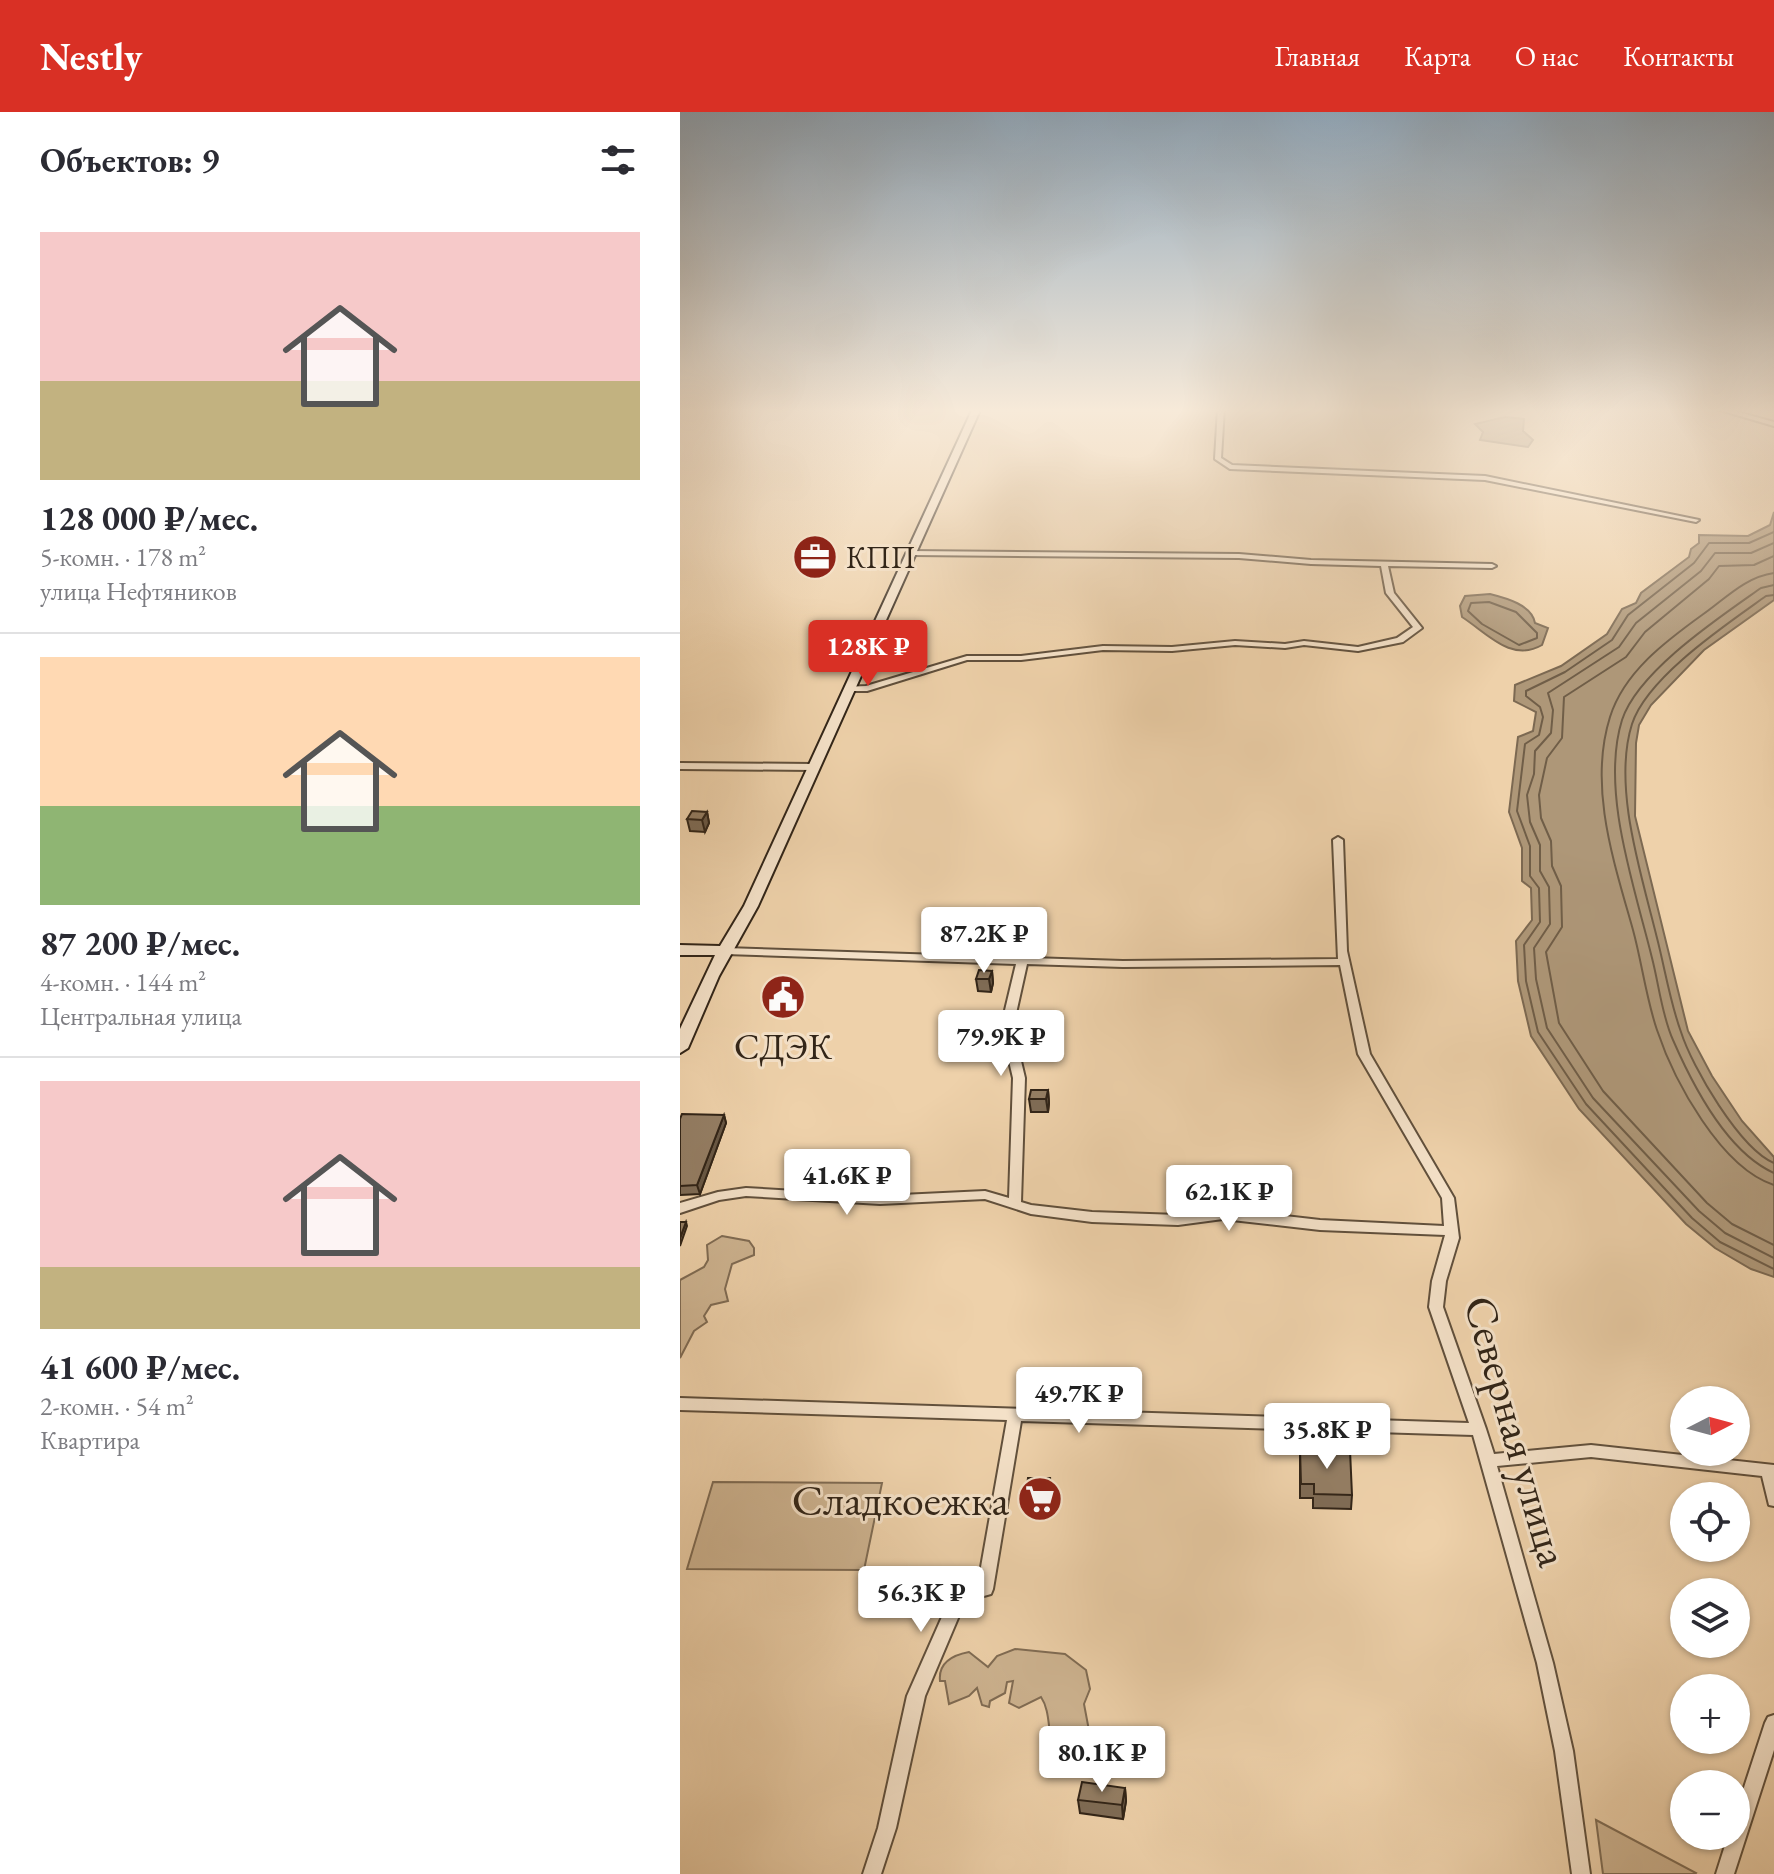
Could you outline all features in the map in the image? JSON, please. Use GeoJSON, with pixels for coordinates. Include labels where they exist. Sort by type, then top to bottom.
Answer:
{"type":"FeatureCollection","features":[{"type":"Feature","properties":{"kind":"street"},"geometry":{"type":"LineString","coordinates":[[680,1048],[725,951],[751,906],[940,490]]}},
{"type":"Feature","properties":{"kind":"street"},"geometry":{"type":"LineString","coordinates":[[1546,490],[1696,520]]}},
{"type":"Feature","properties":{"kind":"street"},"geometry":{"type":"LineString","coordinates":[[912,553],[1239,556],[1492,566]]}},
{"type":"Feature","properties":{"kind":"street"},"geometry":{"type":"LineString","coordinates":[[848,689],[867,688],[967,658],[1021,658],[1103,648],[1172,649],[1241,643],[1358,649],[1400,640],[1418,628],[1390,593],[1384,563]]}},
{"type":"Feature","properties":{"kind":"street"},"geometry":{"type":"LineString","coordinates":[[680,766],[813,767]]}},
{"type":"Feature","properties":{"kind":"street","name":"Северная улица"},"geometry":{"type":"LineString","coordinates":[[1338,840],[1344,962],[1364,1054],[1444,1188],[1452,1231],[1436,1307],[1479,1429],[1548,1675],[1564,1751],[1581,1874]]}},
{"type":"Feature","properties":{"kind":"street"},"geometry":{"type":"LineString","coordinates":[[680,950],[1022,961],[1344,962]]}},
{"type":"Feature","properties":{"kind":"street"},"geometry":{"type":"LineString","coordinates":[[1015,1203],[1019,1078],[1007,1027],[1022,961]]}},
{"type":"Feature","properties":{"kind":"street"},"geometry":{"type":"LineString","coordinates":[[680,1208],[746,1192],[880,1200],[985,1195],[1031,1209],[1092,1217],[1178,1220],[1223,1214],[1320,1225],[1452,1231]]}},
{"type":"Feature","properties":{"kind":"street"},"geometry":{"type":"LineString","coordinates":[[680,1404],[1479,1429]]}},
{"type":"Feature","properties":{"kind":"street"},"geometry":{"type":"LineString","coordinates":[[872,1874],[887,1828],[916,1696],[955,1606],[968,1593],[985,1589],[1015,1414]]}},
{"type":"Feature","properties":{"kind":"street"},"geometry":{"type":"LineString","coordinates":[[1488,1461],[1591,1451],[1771,1471],[1774,1500]]}},
{"type":"Feature","properties":{"kind":"street"},"geometry":{"type":"LineString","coordinates":[[1725,1874],[1774,1723]]}},
{"type":"Feature","properties":{"kind":"shaded area"},"geometry":{"type":"Polygon","coordinates":[[[722,1236],[749,1241],[754,1255],[732,1264],[725,1289],[728,1301],[711,1305],[704,1316],[707,1322],[694,1331],[680,1358],[680,1280],[704,1267],[708,1260],[707,1245],[722,1236]]]}},
{"type":"Feature","properties":{"kind":"shaded area"},"geometry":{"type":"Polygon","coordinates":[[[713,1482],[882,1483],[864,1570],[687,1569],[713,1482]]]}},
{"type":"Feature","properties":{"kind":"shaded area"},"geometry":{"type":"Polygon","coordinates":[[[1015,1649],[1065,1654],[1086,1670],[1090,1689],[1084,1704],[1091,1741],[1089,1749],[1079,1759],[1054,1749],[1041,1697],[1019,1708],[1009,1703],[1013,1681],[1007,1682],[1005,1693],[990,1701],[989,1707],[982,1705],[977,1688],[969,1696],[949,1704],[945,1681],[940,1681],[941,1669],[948,1660],[969,1652],[988,1667],[997,1656],[1015,1649]]]}},
{"type":"Feature","properties":{"kind":"shaded area"},"geometry":{"type":"Polygon","coordinates":[[[1596,1820],[1696,1873],[1603,1874],[1596,1820]]]}},
{"type":"Feature","properties":{"kind":"water"},"geometry":{"type":"Polygon","coordinates":[[[1774,512],[1774,600],[1704,650],[1651,705],[1639,725],[1636,743],[1635,816],[1688,1031],[1712,1076],[1742,1121],[1774,1157],[1774,1277],[1751,1269],[1715,1248],[1686,1224],[1579,1109],[1531,1036],[1518,981],[1516,941],[1532,920],[1531,888],[1522,881],[1522,848],[1509,812],[1518,737],[1533,731],[1536,712],[1514,701],[1515,685],[1561,666],[1607,634],[1622,609],[1636,603],[1641,593],[1689,557],[1691,549],[1699,543],[1699,535],[1748,536],[1770,525],[1774,512]]]}},
{"type":"Feature","properties":{"kind":"water"},"geometry":{"type":"Polygon","coordinates":[[[1490,594],[1517,603],[1529,611],[1535,623],[1548,628],[1542,645],[1531,650],[1510,648],[1490,638],[1462,617],[1460,606],[1465,596],[1490,594]]]}},
{"type":"Feature","properties":{"kind":"building"},"geometry":{"type":"Polygon","coordinates":[[[692,811],[707,812],[702,820],[687,819],[692,811]]]}},
{"type":"Feature","properties":{"kind":"building"},"geometry":{"type":"Polygon","coordinates":[[[979,970],[992,971],[989,979],[976,979],[979,970]]]}},
{"type":"Feature","properties":{"kind":"building"},"geometry":{"type":"Polygon","coordinates":[[[1031,1090],[1048,1090],[1046,1099],[1029,1099],[1031,1090]]]}},
{"type":"Feature","properties":{"kind":"building"},"geometry":{"type":"Polygon","coordinates":[[[682,1114],[724,1115],[697,1185],[680,1186],[682,1114]]]}},
{"type":"Feature","properties":{"kind":"building"},"geometry":{"type":"Polygon","coordinates":[[[680,1222],[686,1222],[680,1238],[680,1222]]]}},
{"type":"Feature","properties":{"kind":"building"},"geometry":{"type":"Polygon","coordinates":[[[1300,1449],[1350,1450],[1352,1495],[1314,1494],[1314,1484],[1301,1484],[1300,1449]]]}},
{"type":"Feature","properties":{"kind":"building"},"geometry":{"type":"Polygon","coordinates":[[[1028,1478],[1050,1478],[1048,1493],[1026,1493],[1028,1478]]]}},
{"type":"Feature","properties":{"kind":"building"},"geometry":{"type":"Polygon","coordinates":[[[1082,1782],[1125,1788],[1122,1805],[1078,1800],[1082,1782]]]}},
{"type":"Feature","properties":{"kind":"place","name":"КПП"},"geometry":{"type":"Point","coordinates":[815,557]}},
{"type":"Feature","properties":{"kind":"place","name":"СДЭК"},"geometry":{"type":"Point","coordinates":[783,997]}},
{"type":"Feature","properties":{"kind":"place","name":"Сладкоежка"},"geometry":{"type":"Point","coordinates":[1040,1499]}}]}
